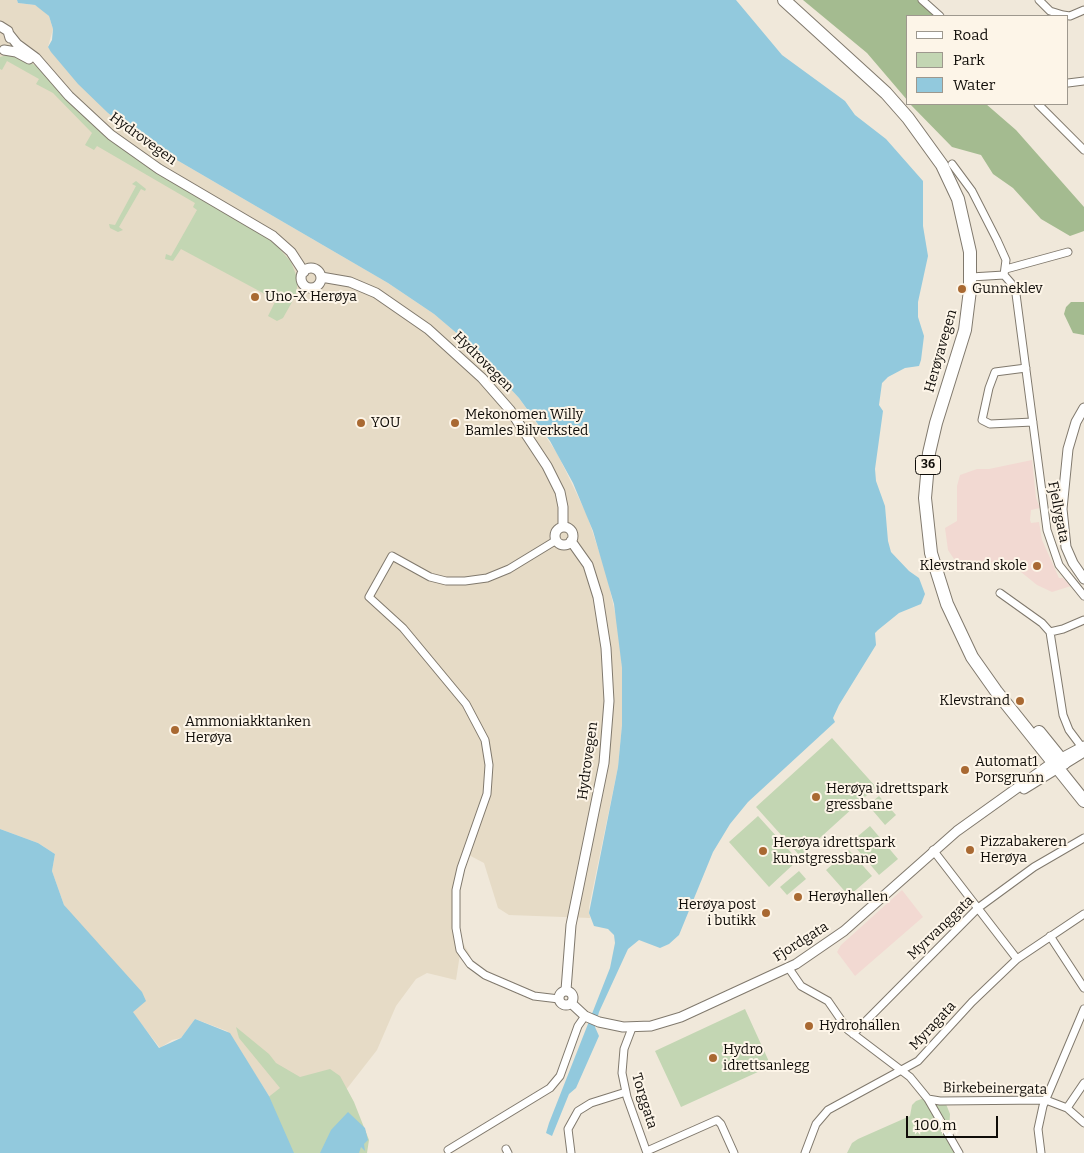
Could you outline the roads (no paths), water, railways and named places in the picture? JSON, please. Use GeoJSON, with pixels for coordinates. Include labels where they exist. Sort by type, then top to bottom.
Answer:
{"type":"FeatureCollection","features":[{"type":"Feature","properties":{"kind":"highway","name":"Herøyavegen"},"geometry":{"type":"LineString","coordinates":[[784,0],[886,93],[931,148],[950,180],[962,212],[971,277],[965,330],[932,439],[926,498],[928,538],[936,575],[950,612],[970,649],[972,658],[988,681],[1059,764],[1084,788]]}},
{"type":"Feature","properties":{"kind":"highway","name":"Herøyavegen"},"geometry":{"type":"LineString","coordinates":[[1059,764],[1084,801]]}},
{"type":"Feature","properties":{"kind":"street"},"geometry":{"type":"LineString","coordinates":[[922,0],[939,15]]}},
{"type":"Feature","properties":{"kind":"street"},"geometry":{"type":"LineString","coordinates":[[1039,0],[1050,11],[1060,15]]}},
{"type":"Feature","properties":{"kind":"street"},"geometry":{"type":"LineString","coordinates":[[1069,16],[1084,10]]}},
{"type":"Feature","properties":{"kind":"street","name":"Hydrovegen"},"geometry":{"type":"LineString","coordinates":[[0,25],[17,44],[36,58],[84,111],[116,139],[152,165],[273,236],[291,252],[304,272]]}},
{"type":"Feature","properties":{"kind":"street"},"geometry":{"type":"LineString","coordinates":[[2,51],[10,43],[9,34]]}},
{"type":"Feature","properties":{"kind":"street","name":"Hydrovegen"},"geometry":{"type":"LineString","coordinates":[[2,51],[21,54],[46,71]]}},
{"type":"Feature","properties":{"kind":"street"},"geometry":{"type":"LineString","coordinates":[[1069,83],[1084,81]]}},
{"type":"Feature","properties":{"kind":"street"},"geometry":{"type":"LineString","coordinates":[[1039,105],[1084,150]]}},
{"type":"Feature","properties":{"kind":"street","name":"Fjellygata"},"geometry":{"type":"LineString","coordinates":[[952,164],[965,181],[986,217],[1003,252],[1005,272],[1016,294],[1044,513],[1052,547],[1059,565],[1084,596]]}},
{"type":"Feature","properties":{"kind":"street"},"geometry":{"type":"LineString","coordinates":[[971,277],[1005,272],[1068,252]]}},
{"type":"Feature","properties":{"kind":"street"},"geometry":{"type":"LineString","coordinates":[[314,268],[321,277],[319,283],[310,287],[303,282],[304,272],[314,268]]}},
{"type":"Feature","properties":{"kind":"street","name":"Hydrovegen"},"geometry":{"type":"LineString","coordinates":[[321,277],[350,282],[376,293],[428,330],[482,378],[510,410],[547,466],[560,492],[563,507],[563,526]]}},
{"type":"Feature","properties":{"kind":"street"},"geometry":{"type":"LineString","coordinates":[[1026,368],[995,372],[989,388],[982,420],[990,424],[1033,422]]}},
{"type":"Feature","properties":{"kind":"street"},"geometry":{"type":"LineString","coordinates":[[1084,408],[1076,422],[1068,449],[1062,509],[1066,547],[1073,563],[1084,579]]}},
{"type":"Feature","properties":{"kind":"street"},"geometry":{"type":"LineString","coordinates":[[563,526],[572,532],[571,541],[565,545],[556,540],[555,531],[563,526]]}},
{"type":"Feature","properties":{"kind":"street"},"geometry":{"type":"LineString","coordinates":[[448,1150],[545,1092],[556,1082],[578,1026],[591,1019],[571,1003],[564,1004],[559,999],[534,996],[485,976],[470,964],[462,954],[456,928],[456,890],[461,868],[487,794],[490,765],[485,740],[477,720],[466,704],[403,628],[369,597],[392,556],[430,577],[446,581],[465,581],[487,578],[509,569],[556,540]]}},
{"type":"Feature","properties":{"kind":"street","name":"Hydrovegen"},"geometry":{"type":"LineString","coordinates":[[566,990],[571,925],[604,763],[608,701],[606,648],[598,597],[588,565],[571,541]]}},
{"type":"Feature","properties":{"kind":"street"},"geometry":{"type":"LineString","coordinates":[[1000,593],[1042,623],[1050,632],[1063,715],[1069,730],[1083,749]]}},
{"type":"Feature","properties":{"kind":"street"},"geometry":{"type":"LineString","coordinates":[[1050,632],[1084,620]]}},
{"type":"Feature","properties":{"kind":"street","name":"Fjordgata"},"geometry":{"type":"LineString","coordinates":[[591,1019],[632,1028],[656,1025],[681,1017],[788,967],[844,931],[933,850],[1012,793],[1019,792],[1083,749]]}},
{"type":"Feature","properties":{"kind":"street","name":"Myrvanggata"},"geometry":{"type":"LineString","coordinates":[[853,1034],[978,908],[1034,867],[1084,838]]}},
{"type":"Feature","properties":{"kind":"street"},"geometry":{"type":"LineString","coordinates":[[933,850],[1017,959]]}},
{"type":"Feature","properties":{"kind":"street","name":"Myragata"},"geometry":{"type":"LineString","coordinates":[[805,1153],[816,1124],[828,1110],[918,1061],[972,1002],[1017,959],[1084,914]]}},
{"type":"Feature","properties":{"kind":"street"},"geometry":{"type":"LineString","coordinates":[[1050,936],[1084,988]]}},
{"type":"Feature","properties":{"kind":"street"},"geometry":{"type":"LineString","coordinates":[[788,967],[801,986],[828,1001],[845,1027],[902,1070],[928,1099],[959,1153]]}},
{"type":"Feature","properties":{"kind":"street"},"geometry":{"type":"LineString","coordinates":[[559,999],[562,992],[566,990],[573,995],[571,1003]]}},
{"type":"Feature","properties":{"kind":"street"},"geometry":{"type":"LineString","coordinates":[[1041,1153],[1038,1129],[1046,1100],[1084,1009]]}},
{"type":"Feature","properties":{"kind":"street","name":"Torggata"},"geometry":{"type":"LineString","coordinates":[[632,1028],[624,1049],[622,1067],[626,1092],[647,1152]]}},
{"type":"Feature","properties":{"kind":"street"},"geometry":{"type":"LineString","coordinates":[[1067,1108],[1084,1083]]}},
{"type":"Feature","properties":{"kind":"street"},"geometry":{"type":"LineString","coordinates":[[571,1153],[568,1129],[578,1111],[591,1103],[626,1092]]}},
{"type":"Feature","properties":{"kind":"street","name":"Birkebeinergata"},"geometry":{"type":"LineString","coordinates":[[928,1099],[940,1102],[1046,1100],[1067,1108],[1084,1123]]}},
{"type":"Feature","properties":{"kind":"street"},"geometry":{"type":"LineString","coordinates":[[647,1152],[717,1120],[721,1124],[734,1153]]}},
{"type":"Feature","properties":{"kind":"water"},"geometry":{"type":"Polygon","coordinates":[[[17,0],[736,0],[782,55],[845,101],[855,115],[886,139],[923,181],[923,226],[928,256],[918,302],[918,317],[924,336],[921,360],[919,366],[905,368],[888,377],[882,383],[879,405],[883,411],[875,469],[876,481],[885,506],[888,541],[891,552],[909,571],[919,578],[925,594],[921,604],[899,613],[875,633],[876,645],[839,705],[833,718],[835,722],[748,802],[730,824],[713,852],[679,935],[669,944],[660,948],[639,940],[628,949],[599,1012],[595,1027],[599,1036],[576,1088],[569,1094],[552,1136],[546,1133],[549,1123],[610,968],[615,943],[614,935],[608,929],[594,926],[589,913],[618,767],[622,725],[622,668],[614,604],[593,531],[573,483],[550,441],[519,398],[467,342],[434,314],[388,283],[139,138],[108,113],[78,84],[51,52],[48,47],[52,40],[53,29],[49,16],[35,5],[18,3],[17,0]]]}},
{"type":"Feature","properties":{"kind":"water"},"geometry":{"type":"Polygon","coordinates":[[[0,829],[38,843],[55,854],[52,871],[64,905],[142,992],[146,1001],[133,1012],[159,1048],[181,1038],[195,1019],[230,1033],[269,1096],[294,1153],[0,1153],[0,829]]]}},
{"type":"Feature","properties":{"kind":"water"},"geometry":{"type":"Polygon","coordinates":[[[348,1112],[365,1128],[368,1140],[364,1144],[365,1151],[361,1147],[359,1153],[320,1153],[331,1130],[348,1112]]]}},
{"type":"Feature","properties":{"kind":"place","name":"Gunneklev"},"geometry":{"type":"Point","coordinates":[962,289]}},
{"type":"Feature","properties":{"kind":"place","name":"Uno-X Herøya"},"geometry":{"type":"Point","coordinates":[255,297]}},
{"type":"Feature","properties":{"kind":"place","name":"YOU"},"geometry":{"type":"Point","coordinates":[361,423]}},
{"type":"Feature","properties":{"kind":"place","name":"Mekonomen Willy Bamles Bilverksted"},"geometry":{"type":"Point","coordinates":[455,423]}},
{"type":"Feature","properties":{"kind":"place","name":"Klevstrand skole"},"geometry":{"type":"Point","coordinates":[1037,566]}},
{"type":"Feature","properties":{"kind":"place","name":"Klevstrand"},"geometry":{"type":"Point","coordinates":[1020,701]}},
{"type":"Feature","properties":{"kind":"place","name":"Ammoniakktanken Herøya"},"geometry":{"type":"Point","coordinates":[175,730]}},
{"type":"Feature","properties":{"kind":"place","name":"Automat1 Porsgrunn"},"geometry":{"type":"Point","coordinates":[965,770]}},
{"type":"Feature","properties":{"kind":"place","name":"Herøya idrettspark gressbane"},"geometry":{"type":"Point","coordinates":[816,797]}},
{"type":"Feature","properties":{"kind":"place","name":"Pizzabakeren Herøya"},"geometry":{"type":"Point","coordinates":[970,850]}},
{"type":"Feature","properties":{"kind":"place","name":"Herøya idrettspark kunstgressbane"},"geometry":{"type":"Point","coordinates":[763,851]}},
{"type":"Feature","properties":{"kind":"place","name":"Herøyhallen"},"geometry":{"type":"Point","coordinates":[798,897]}},
{"type":"Feature","properties":{"kind":"place","name":"Herøya post i butikk"},"geometry":{"type":"Point","coordinates":[766,913]}},
{"type":"Feature","properties":{"kind":"place","name":"Hydrohallen"},"geometry":{"type":"Point","coordinates":[809,1026]}},
{"type":"Feature","properties":{"kind":"place","name":"Hydro idrettsanlegg"},"geometry":{"type":"Point","coordinates":[713,1058]}}]}
